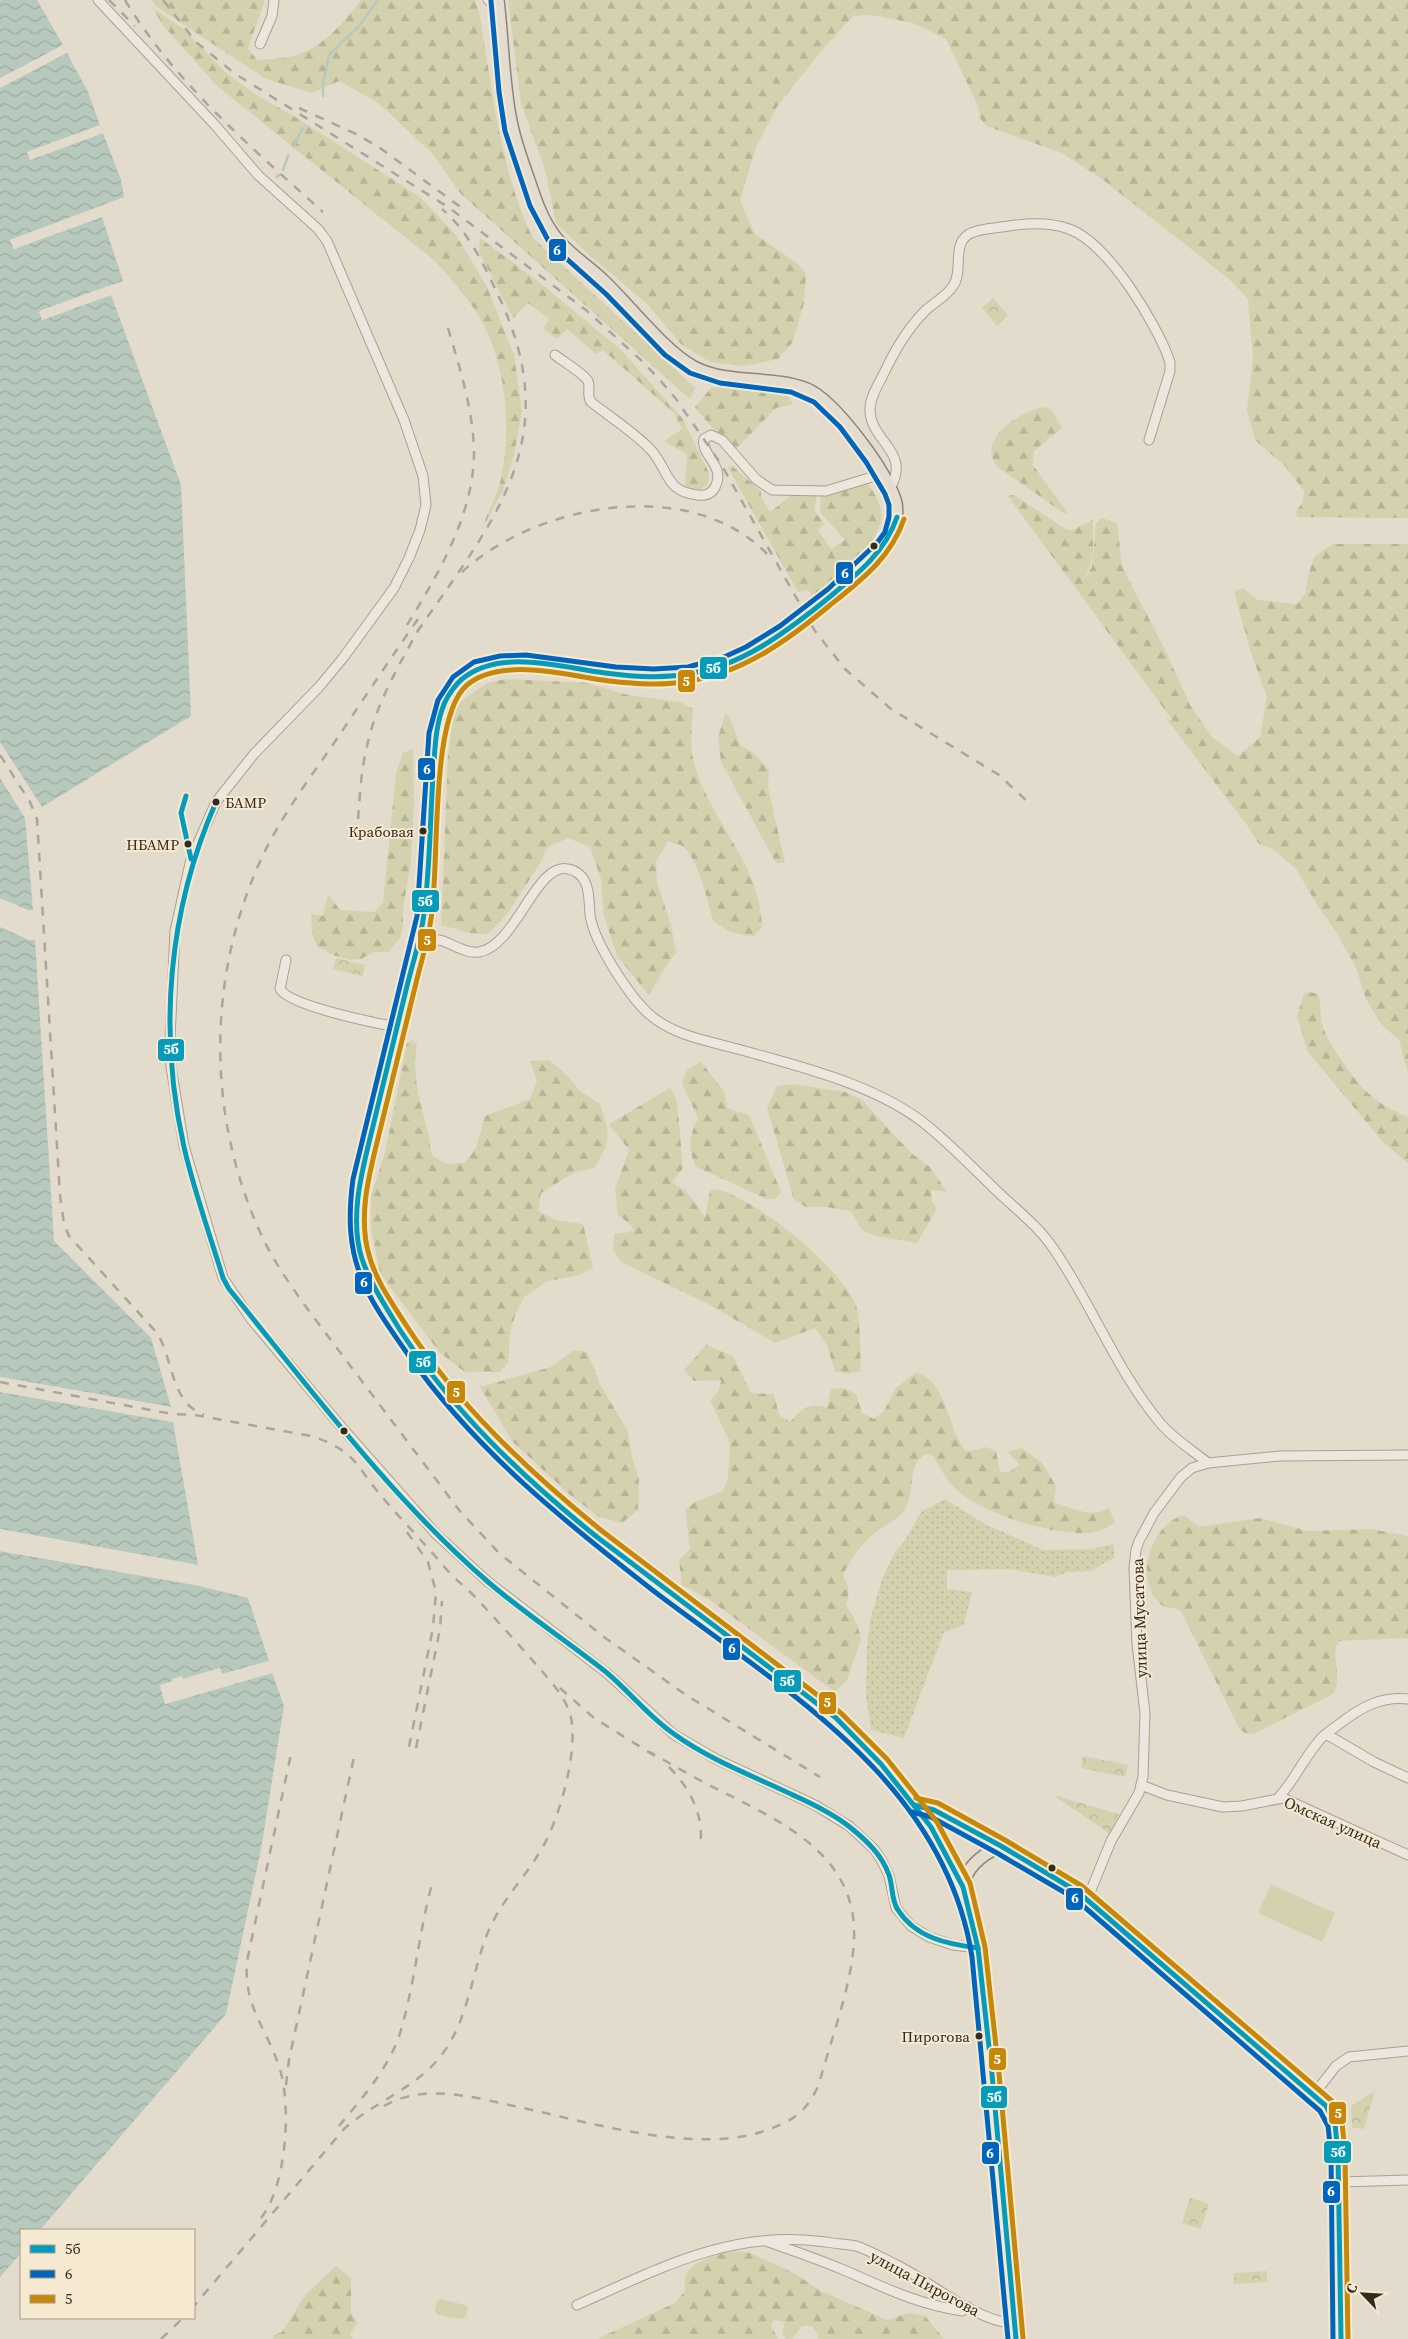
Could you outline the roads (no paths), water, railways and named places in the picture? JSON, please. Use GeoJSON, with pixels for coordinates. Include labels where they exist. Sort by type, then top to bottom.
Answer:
{"type":"FeatureCollection","features":[{"type":"Feature","properties":{"kind":"main road"},"geometry":{"type":"LineString","coordinates":[[499,4],[511,122],[518,150],[538,207],[555,237],[615,292],[674,352],[695,367],[721,375],[803,387],[826,399],[852,430],[882,474],[897,507],[897,517],[888,541],[846,584],[786,629],[733,662],[704,671],[660,676],[614,674],[521,661],[502,662],[485,666],[459,680],[444,702],[436,734],[428,886],[421,936],[365,1156],[357,1206],[357,1228],[365,1266],[379,1297],[416,1354],[451,1399],[482,1432],[534,1483],[597,1538],[836,1718],[860,1741],[914,1804],[936,1835],[963,1887],[978,1948],[992,2074],[1016,2339]]}},
{"type":"Feature","properties":{"kind":"main road"},"geometry":{"type":"LineString","coordinates":[[914,1804],[934,1810],[1062,1881],[1087,1900],[1326,2106],[1335,2124],[1340,2182],[1341,2339]]}},
{"type":"Feature","properties":{"kind":"main road"},"geometry":{"type":"LineString","coordinates":[[963,1887],[968,1870],[986,1853],[1001,1846]]}},
{"type":"Feature","properties":{"kind":"street"},"geometry":{"type":"LineString","coordinates":[[98,0],[215,125],[258,175],[318,229],[327,241],[361,316],[404,420],[422,476],[426,505],[420,530],[394,588],[343,658],[319,687],[254,754],[216,802],[191,859],[175,931],[170,1039],[171,1067],[184,1146],[223,1278],[252,1319],[344,1430],[436,1534],[487,1581],[600,1668],[673,1734],[716,1759],[815,1805],[849,1826],[874,1849],[882,1861],[889,1876],[896,1908],[911,1926],[929,1937],[953,1945],[978,1948]]}},
{"type":"Feature","properties":{"kind":"street"},"geometry":{"type":"LineString","coordinates":[[260,44],[272,16],[274,0]]}},
{"type":"Feature","properties":{"kind":"street"},"geometry":{"type":"LineString","coordinates":[[488,0],[499,4]]}},
{"type":"Feature","properties":{"kind":"street"},"geometry":{"type":"LineString","coordinates":[[890,488],[895,480],[897,464],[874,425],[870,415],[870,404],[886,369],[903,339],[924,312],[953,287],[957,278],[962,239],[970,232],[1028,223],[1070,229],[1081,235],[1114,266],[1133,290],[1170,362],[1170,371],[1149,440]]}},
{"type":"Feature","properties":{"kind":"street"},"geometry":{"type":"LineString","coordinates":[[555,355],[586,378],[589,386],[588,397],[590,402],[650,449],[659,461],[664,474],[674,486],[686,494],[705,496],[712,492],[716,486],[718,478],[716,469],[704,448],[704,439],[711,435],[722,440],[756,479],[772,490],[826,491],[882,474]]}},
{"type":"Feature","properties":{"kind":"street"},"geometry":{"type":"LineString","coordinates":[[421,936],[476,953],[486,950],[496,944],[516,922],[552,872],[560,868],[571,869],[580,874],[586,883],[590,919],[595,933],[628,991],[651,1016],[681,1033],[773,1059],[875,1094],[896,1104],[929,1127],[1042,1234],[1086,1301],[1135,1388],[1149,1409],[1174,1437],[1208,1462]]}},
{"type":"Feature","properties":{"kind":"street"},"geometry":{"type":"LineString","coordinates":[[286,960],[280,989],[290,998],[306,1005],[397,1027]]}},
{"type":"Feature","properties":{"kind":"street","name":"улица Мусатова"},"geometry":{"type":"LineString","coordinates":[[1087,1900],[1111,1841],[1137,1798],[1145,1765],[1145,1713],[1137,1644],[1136,1550],[1154,1513],[1181,1477],[1192,1468],[1208,1462],[1280,1456],[1408,1455]]}},
{"type":"Feature","properties":{"kind":"street"},"geometry":{"type":"LineString","coordinates":[[1278,1798],[1294,1780],[1317,1743],[1326,1734],[1368,1704],[1396,1698],[1408,1699]]}},
{"type":"Feature","properties":{"kind":"street"},"geometry":{"type":"LineString","coordinates":[[1326,1734],[1374,1762],[1408,1778]]}},
{"type":"Feature","properties":{"kind":"street","name":"Омская улица"},"geometry":{"type":"LineString","coordinates":[[1141,1785],[1166,1794],[1223,1807],[1242,1806],[1278,1798],[1287,1799],[1408,1855]]}},
{"type":"Feature","properties":{"kind":"street"},"geometry":{"type":"LineString","coordinates":[[1314,2094],[1336,2066],[1350,2057],[1408,2051]]}},
{"type":"Feature","properties":{"kind":"street"},"geometry":{"type":"LineString","coordinates":[[1340,2182],[1408,2180]]}},
{"type":"Feature","properties":{"kind":"street","name":"улица Пирогова"},"geometry":{"type":"LineString","coordinates":[[577,2305],[670,2264],[718,2248],[762,2240],[801,2239],[856,2246],[898,2266],[968,2307],[998,2321],[1014,2324]]}},
{"type":"Feature","properties":{"kind":"street"},"geometry":{"type":"LineString","coordinates":[[762,2240],[932,2306],[962,2310],[968,2307]]}},
{"type":"Feature","properties":{"kind":"water"},"geometry":{"type":"Polygon","coordinates":[[[37,0],[63,45],[0,78],[0,1],[37,0]]]}},
{"type":"Feature","properties":{"kind":"water"},"geometry":{"type":"Polygon","coordinates":[[[67,53],[88,92],[100,125],[27,152],[30,160],[103,133],[121,180],[124,197],[10,240],[14,249],[102,217],[123,281],[39,312],[42,320],[111,295],[181,485],[191,716],[42,807],[0,742],[0,88],[67,53]]]}},
{"type":"Feature","properties":{"kind":"water"},"geometry":{"type":"Polygon","coordinates":[[[0,778],[25,818],[33,910],[28,910],[0,898],[0,778]]]}},
{"type":"Feature","properties":{"kind":"water"},"geometry":{"type":"Polygon","coordinates":[[[0,927],[29,940],[35,940],[54,1241],[151,1338],[171,1407],[0,1377],[0,927]]]}},
{"type":"Feature","properties":{"kind":"water"},"geometry":{"type":"Polygon","coordinates":[[[0,1392],[173,1422],[198,1565],[0,1529],[0,1392]]]}},
{"type":"Feature","properties":{"kind":"water"},"geometry":{"type":"Polygon","coordinates":[[[0,1551],[195,1585],[248,1598],[269,1661],[222,1674],[220,1668],[183,1679],[182,1677],[172,1679],[173,1681],[160,1685],[165,1704],[272,1673],[284,1706],[261,1849],[226,2014],[41,2229],[20,2229],[20,2254],[0,2277],[0,1551]]]}},
{"type":"Feature","properties":{"kind":"waterway"},"geometry":{"type":"LineString","coordinates":[[323,96],[323,84],[329,55],[359,26],[378,0]]}},
{"type":"Feature","properties":{"kind":"waterway"},"geometry":{"type":"LineString","coordinates":[[293,147],[303,128]]}},
{"type":"Feature","properties":{"kind":"waterway"},"geometry":{"type":"LineString","coordinates":[[283,170],[288,156]]}},
{"type":"Feature","properties":{"kind":"railway"},"geometry":{"type":"LineString","coordinates":[[109,0],[135,26]]}},
{"type":"Feature","properties":{"kind":"railway"},"geometry":{"type":"LineString","coordinates":[[125,0],[145,30],[191,87],[242,139],[323,212]]}},
{"type":"Feature","properties":{"kind":"railway"},"geometry":{"type":"LineString","coordinates":[[163,0],[196,42],[234,73],[448,207],[586,310],[643,362],[676,399],[721,464],[815,631],[845,669],[891,709],[999,775],[1031,805]]}},
{"type":"Feature","properties":{"kind":"railway"},"geometry":{"type":"LineString","coordinates":[[299,108],[358,135],[380,148],[466,211]]}},
{"type":"Feature","properties":{"kind":"railway"},"geometry":{"type":"LineString","coordinates":[[417,632],[472,552],[495,514],[512,475],[523,436],[525,393],[518,348],[499,297],[481,261],[460,228],[442,209]]}},
{"type":"Feature","properties":{"kind":"railway"},"geometry":{"type":"LineString","coordinates":[[407,625],[452,544],[461,522],[472,477],[474,455],[472,423],[466,391],[448,328]]}},
{"type":"Feature","properties":{"kind":"railway"},"geometry":{"type":"LineString","coordinates":[[462,572],[494,548],[531,529],[572,515],[616,507],[659,507],[700,515],[738,531],[770,557]]}},
{"type":"Feature","properties":{"kind":"railway"},"geometry":{"type":"LineString","coordinates":[[418,619],[286,814],[263,855],[245,900],[231,947],[223,995],[220,1044],[222,1092],[230,1140],[242,1187],[260,1232],[281,1271],[459,1510],[499,1553],[604,1637],[686,1695],[820,1777]]}},
{"type":"Feature","properties":{"kind":"railway"},"geometry":{"type":"LineString","coordinates":[[358,819],[363,764],[371,730],[389,685],[420,627]]}},
{"type":"Feature","properties":{"kind":"railway"},"geometry":{"type":"LineString","coordinates":[[0,755],[30,802],[37,819],[60,1195],[64,1224],[69,1236],[157,1333],[163,1344],[179,1390],[193,1409],[204,1415]]}},
{"type":"Feature","properties":{"kind":"railway"},"geometry":{"type":"LineString","coordinates":[[0,1382],[172,1414],[195,1415],[311,1436],[338,1448],[354,1461],[383,1498],[447,1570],[479,1601],[541,1670],[562,1696],[570,1714],[572,1728],[570,1764],[555,1821],[541,1850],[493,1921],[482,1949],[461,2019],[445,2051],[433,2065],[413,2082],[366,2112],[344,2129],[195,2305]]}},
{"type":"Feature","properties":{"kind":"railway"},"geometry":{"type":"LineString","coordinates":[[407,1532],[428,1562],[436,1592],[433,1628],[409,1747]]}},
{"type":"Feature","properties":{"kind":"railway"},"geometry":{"type":"LineString","coordinates":[[416,1748],[440,1629],[442,1601]]}},
{"type":"Feature","properties":{"kind":"railway"},"geometry":{"type":"LineString","coordinates":[[560,1688],[594,1718],[655,1756]]}},
{"type":"Feature","properties":{"kind":"railway"},"geometry":{"type":"LineString","coordinates":[[384,2106],[399,2099],[415,2095],[448,2094],[482,2099],[638,2133],[703,2139],[733,2138],[761,2132],[796,2116],[809,2103],[819,2084],[845,1993],[852,1957],[854,1940],[852,1911],[844,1886],[831,1865],[814,1847],[793,1831],[771,1817],[695,1778],[650,1752]]}},
{"type":"Feature","properties":{"kind":"railway"},"geometry":{"type":"LineString","coordinates":[[261,2218],[276,2188],[281,2169],[286,2127],[286,2107],[281,2073],[249,1993],[247,1961],[291,1754]]}},
{"type":"Feature","properties":{"kind":"railway"},"geometry":{"type":"LineString","coordinates":[[286,2085],[289,2060],[354,1757]]}},
{"type":"Feature","properties":{"kind":"railway"},"geometry":{"type":"LineString","coordinates":[[669,1767],[689,1793],[698,1813],[701,1834],[700,1845]]}},
{"type":"Feature","properties":{"kind":"railway"},"geometry":{"type":"LineString","coordinates":[[339,2126],[375,2081],[396,2044],[410,1994],[432,1884]]}},
{"type":"Feature","properties":{"kind":"railway"},"geometry":{"type":"LineString","coordinates":[[161,2339],[182,2319]]}},
{"type":"Feature","properties":{"kind":"place","name":"БАМР"},"geometry":{"type":"Point","coordinates":[216,802]}},
{"type":"Feature","properties":{"kind":"place","name":"Крабовая"},"geometry":{"type":"Point","coordinates":[423,831]}},
{"type":"Feature","properties":{"kind":"place","name":"НБАМР"},"geometry":{"type":"Point","coordinates":[188,844]}},
{"type":"Feature","properties":{"kind":"place","name":"Пирогова"},"geometry":{"type":"Point","coordinates":[979,2036]}}]}
